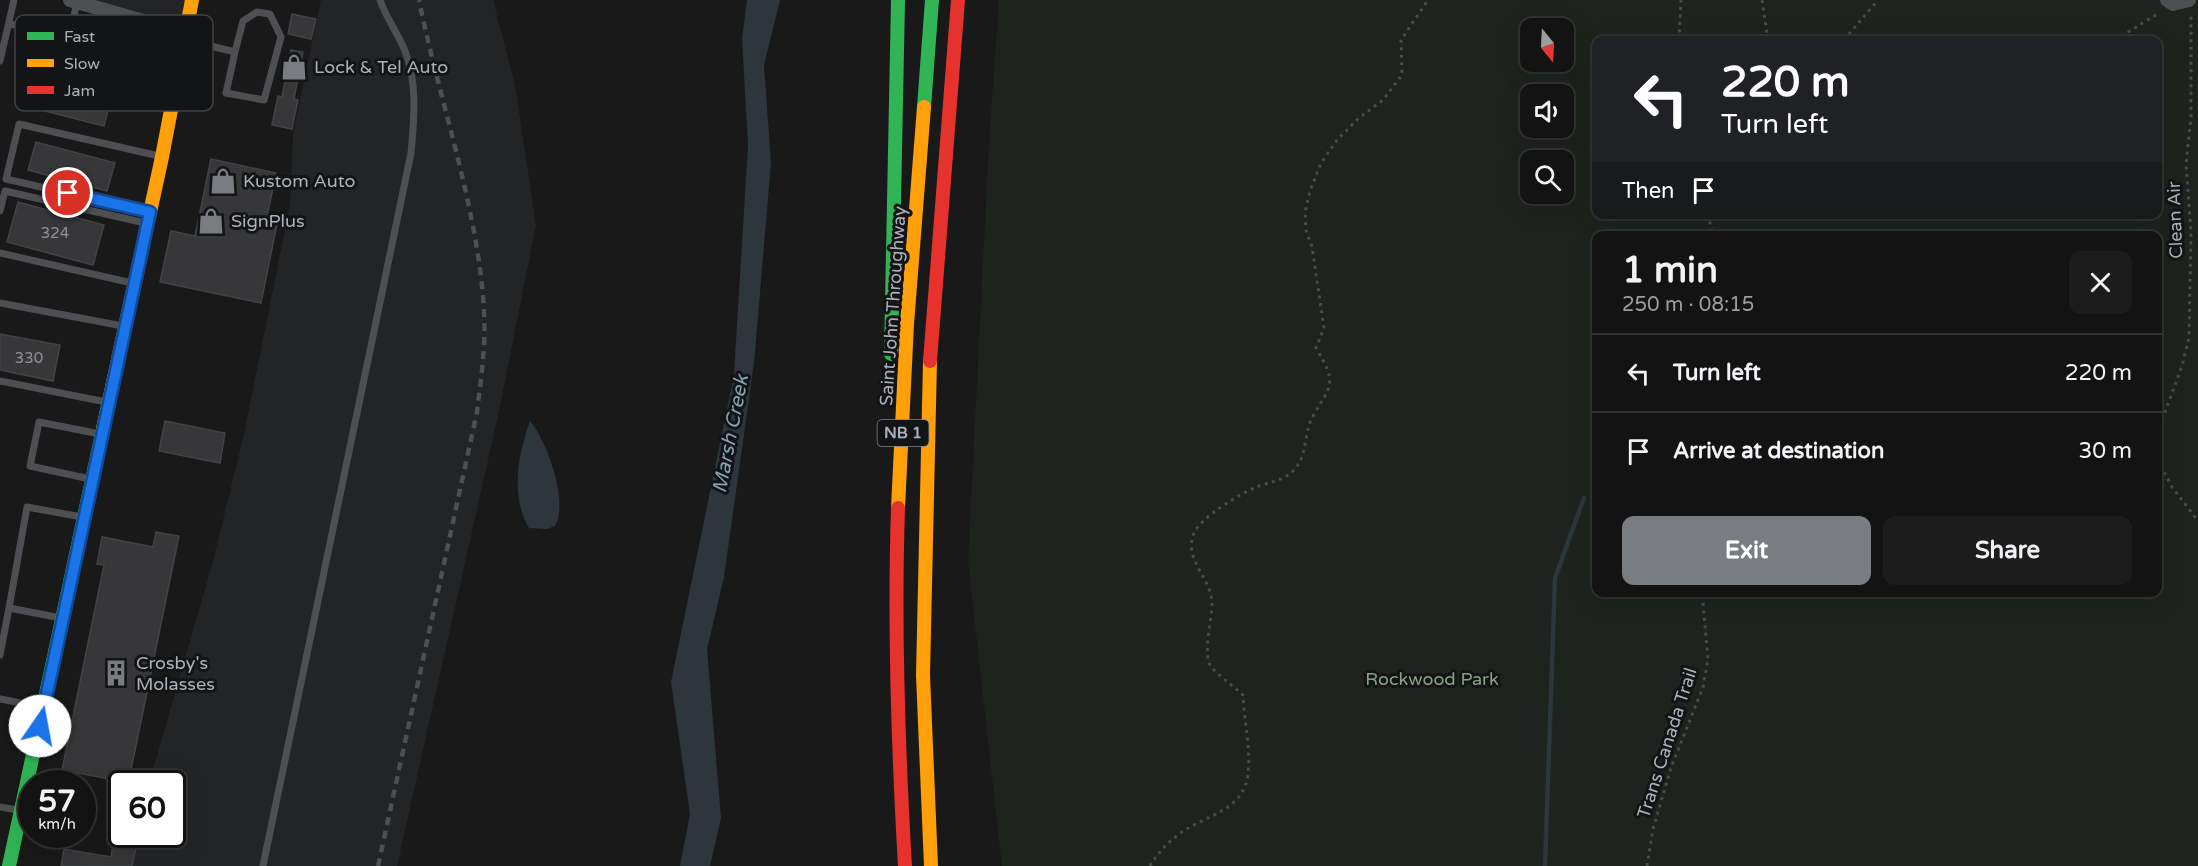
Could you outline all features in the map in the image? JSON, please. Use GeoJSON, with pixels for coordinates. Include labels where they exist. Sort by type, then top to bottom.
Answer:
{"type":"FeatureCollection","features":[{"type":"Feature","properties":{"kind":"main road"},"geometry":{"type":"LineString","coordinates":[[189,15],[192,0]]}},
{"type":"Feature","properties":{"kind":"main road"},"geometry":{"type":"LineString","coordinates":[[896,575],[890,376],[898,0]]}},
{"type":"Feature","properties":{"kind":"main road","name":"Saint John Throughway"},"geometry":{"type":"LineString","coordinates":[[905,866],[898,783],[896,575],[906,376],[932,0]]}},
{"type":"Feature","properties":{"kind":"main road","name":"NB 1"},"geometry":{"type":"LineString","coordinates":[[931,866],[922,675],[928,386],[958,0]]}},
{"type":"Feature","properties":{"kind":"main road"},"geometry":{"type":"LineString","coordinates":[[955,53],[964,0]]}},
{"type":"Feature","properties":{"kind":"main road"},"geometry":{"type":"LineString","coordinates":[[30,770],[162,157],[169,111]]}},
{"type":"Feature","properties":{"kind":"main road"},"geometry":{"type":"LineString","coordinates":[[9,866],[18,824]]}},
{"type":"Feature","properties":{"kind":"street"},"geometry":{"type":"LineString","coordinates":[[74,1],[122,15]]}},
{"type":"Feature","properties":{"kind":"street"},"geometry":{"type":"LineString","coordinates":[[2170,2],[2190,5]]}},
{"type":"Feature","properties":{"kind":"lane"},"geometry":{"type":"LineString","coordinates":[[0,61],[14,0]]}},
{"type":"Feature","properties":{"kind":"lane"},"geometry":{"type":"LineString","coordinates":[[263,866],[411,153],[415,114],[413,79],[404,49],[380,0]]}},
{"type":"Feature","properties":{"kind":"lane"},"geometry":{"type":"LineString","coordinates":[[257,12],[270,14],[281,37],[264,100],[226,93],[235,52],[243,21],[257,12]]}},
{"type":"Feature","properties":{"kind":"lane"},"geometry":{"type":"LineString","coordinates":[[9,24],[15,25]]}},
{"type":"Feature","properties":{"kind":"lane"},"geometry":{"type":"LineString","coordinates":[[213,46],[235,52]]}},
{"type":"Feature","properties":{"kind":"lane"},"geometry":{"type":"LineString","coordinates":[[149,218],[6,179],[19,124],[162,157]]}},
{"type":"Feature","properties":{"kind":"lane"},"geometry":{"type":"LineString","coordinates":[[0,211],[5,191],[149,218]]}},
{"type":"Feature","properties":{"kind":"lane"},"geometry":{"type":"LineString","coordinates":[[0,254],[135,284]]}},
{"type":"Feature","properties":{"kind":"lane"},"geometry":{"type":"LineString","coordinates":[[0,303],[125,327]]}},
{"type":"Feature","properties":{"kind":"lane"},"geometry":{"type":"LineString","coordinates":[[0,381],[109,403]]}},
{"type":"Feature","properties":{"kind":"lane"},"geometry":{"type":"LineString","coordinates":[[92,480],[30,466],[39,422],[102,434]]}},
{"type":"Feature","properties":{"kind":"lane"},"geometry":{"type":"LineString","coordinates":[[0,655],[27,507],[84,518]]}},
{"type":"Feature","properties":{"kind":"lane"},"geometry":{"type":"LineString","coordinates":[[9,608],[63,618]]}},
{"type":"Feature","properties":{"kind":"lane"},"geometry":{"type":"LineString","coordinates":[[0,699],[44,707]]}},
{"type":"Feature","properties":{"kind":"lane"},"geometry":{"type":"LineString","coordinates":[[0,807],[18,810]]}},
{"type":"Feature","properties":{"kind":"lane"},"geometry":{"type":"LineString","coordinates":[[0,864],[9,866]]}},
{"type":"Feature","properties":{"kind":"path"},"geometry":{"type":"LineString","coordinates":[[1149,866],[1162,848],[1187,829],[1220,814],[1235,802],[1245,788],[1248,773],[1243,695],[1211,667],[1207,656],[1212,601],[1210,588],[1196,567],[1191,549],[1194,532],[1217,510],[1256,487],[1275,482],[1292,473],[1301,463],[1311,419],[1330,392],[1332,381],[1330,371],[1316,348],[1324,328],[1312,247],[1306,230],[1305,212],[1310,191],[1321,163],[1338,139],[1359,118],[1383,100],[1402,75],[1401,40],[1428,0]]}},
{"type":"Feature","properties":{"kind":"path"},"geometry":{"type":"LineString","coordinates":[[1679,36],[1681,0]]}},
{"type":"Feature","properties":{"kind":"path"},"geometry":{"type":"LineString","coordinates":[[1762,0],[1767,36]]}},
{"type":"Feature","properties":{"kind":"path"},"geometry":{"type":"LineString","coordinates":[[1847,36],[1878,0]]}},
{"type":"Feature","properties":{"kind":"path"},"geometry":{"type":"LineString","coordinates":[[2121,36],[2170,2]]}},
{"type":"Feature","properties":{"kind":"path","name":"Clean Air"},"geometry":{"type":"LineString","coordinates":[[2162,420],[2182,366],[2189,338],[2191,232],[2186,164],[2191,117],[2190,5]]}},
{"type":"Feature","properties":{"kind":"path"},"geometry":{"type":"LineString","coordinates":[[2162,468],[2172,487],[2198,522]]}},
{"type":"Feature","properties":{"kind":"path","name":"Trans Canada Trail"},"geometry":{"type":"LineString","coordinates":[[1647,866],[1653,830],[1671,768],[1703,687],[1708,659],[1702,597]]}},
{"type":"Feature","properties":{"kind":"shaded area"},"geometry":{"type":"Polygon","coordinates":[[[70,0],[192,0],[189,15],[122,15],[70,0]]]}},
{"type":"Feature","properties":{"kind":"shaded area"},"geometry":{"type":"Polygon","coordinates":[[[321,0],[493,0],[515,85],[536,225],[499,411],[397,866],[132,866],[136,848],[186,848],[186,770],[153,770],[212,565],[244,434],[290,205],[293,134],[321,0]]]}},
{"type":"Feature","properties":{"kind":"green space","name":"Rockwood Park"},"geometry":{"type":"Polygon","coordinates":[[[999,0],[2198,0],[2198,866],[1002,866],[968,561],[989,142],[999,0]]]}},
{"type":"Feature","properties":{"kind":"water","name":"Marsh Creek"},"geometry":{"type":"Polygon","coordinates":[[[747,0],[780,0],[764,65],[771,163],[754,363],[724,577],[707,649],[721,818],[710,866],[680,866],[690,814],[671,682],[734,375],[748,145],[742,38],[747,0]]]}},
{"type":"Feature","properties":{"kind":"water"},"geometry":{"type":"Polygon","coordinates":[[[530,421],[543,442],[558,488],[559,515],[555,526],[547,529],[529,528],[519,503],[519,461],[530,421]]]}},
{"type":"Feature","properties":{"kind":"building"},"geometry":{"type":"Polygon","coordinates":[[[292,14],[316,19],[311,39],[288,34],[292,14]]]}},
{"type":"Feature","properties":{"kind":"building"},"geometry":{"type":"Polygon","coordinates":[[[291,50],[303,52],[294,99],[298,100],[292,129],[272,125],[278,96],[282,97],[291,50]]]}},
{"type":"Feature","properties":{"kind":"building"},"geometry":{"type":"Polygon","coordinates":[[[45,111],[108,111],[104,126],[45,111]]]}},
{"type":"Feature","properties":{"kind":"building"},"geometry":{"type":"Polygon","coordinates":[[[36,142],[115,163],[107,191],[28,170],[36,142]]]}},
{"type":"Feature","properties":{"kind":"building"},"geometry":{"type":"Polygon","coordinates":[[[211,159],[276,173],[266,222],[277,224],[261,303],[160,282],[171,231],[195,236],[211,159]]]}},
{"type":"Feature","properties":{"kind":"building"},"geometry":{"type":"Polygon","coordinates":[[[18,202],[104,225],[93,265],[7,242],[18,202]]]}},
{"type":"Feature","properties":{"kind":"building"},"geometry":{"type":"Polygon","coordinates":[[[0,334],[60,345],[53,381],[0,370],[0,334]]]}},
{"type":"Feature","properties":{"kind":"building"},"geometry":{"type":"Polygon","coordinates":[[[165,421],[225,433],[220,463],[159,451],[165,421]]]}},
{"type":"Feature","properties":{"kind":"building","name":"Crosby's Molasses"},"geometry":{"type":"Polygon","coordinates":[[[156,532],[179,536],[131,770],[108,770],[108,779],[96,776],[96,770],[62,770],[104,565],[97,564],[102,537],[153,547],[156,532]]]}},
{"type":"Feature","properties":{"kind":"building"},"geometry":{"type":"Polygon","coordinates":[[[113,848],[136,848],[132,866],[61,866],[64,849],[111,857],[113,848]]]}},
{"type":"Feature","properties":{"kind":"waterway"},"geometry":{"type":"LineString","coordinates":[[1545,866],[1555,578],[1584,498]]}},
{"type":"Feature","properties":{"kind":"railway"},"geometry":{"type":"LineString","coordinates":[[378,866],[477,412],[484,350],[484,312],[475,235],[419,0]]}},
{"type":"Feature","properties":{"kind":"traffic: fast"},"geometry":{"type":"LineString","coordinates":[[891,354],[898,0]]}},
{"type":"Feature","properties":{"kind":"traffic: fast"},"geometry":{"type":"LineString","coordinates":[[924,107],[932,0]]}},
{"type":"Feature","properties":{"kind":"traffic: fast"},"geometry":{"type":"LineString","coordinates":[[9,866],[103,429]]}},
{"type":"Feature","properties":{"kind":"traffic: slow"},"geometry":{"type":"LineString","coordinates":[[189,15],[192,0]]}},
{"type":"Feature","properties":{"kind":"traffic: slow"},"geometry":{"type":"LineString","coordinates":[[898,508],[907,324],[924,107]]}},
{"type":"Feature","properties":{"kind":"traffic: slow"},"geometry":{"type":"LineString","coordinates":[[103,429],[171,111]]}},
{"type":"Feature","properties":{"kind":"traffic: slow"},"geometry":{"type":"LineString","coordinates":[[930,361],[923,675],[931,866]]}},
{"type":"Feature","properties":{"kind":"traffic: jam"},"geometry":{"type":"LineString","coordinates":[[930,361],[958,0]]}},
{"type":"Feature","properties":{"kind":"traffic: jam"},"geometry":{"type":"LineString","coordinates":[[898,508],[897,687],[905,866]]}},
{"type":"Feature","properties":{"kind":"place","name":"Lock & Tel Auto"},"geometry":{"type":"Point","coordinates":[294,67]}},
{"type":"Feature","properties":{"kind":"place","name":"Kustom Auto"},"geometry":{"type":"Point","coordinates":[223,181]}},
{"type":"Feature","properties":{"kind":"place","name":"SignPlus"},"geometry":{"type":"Point","coordinates":[211,221]}},
{"type":"Feature","properties":{"kind":"place","name":"Crosby's Molasses"},"geometry":{"type":"Point","coordinates":[116,673]}},
{"type":"Feature","properties":{"kind":"route"},"geometry":{"type":"LineString","coordinates":[[40,726],[150,212],[68,193]]}}]}
